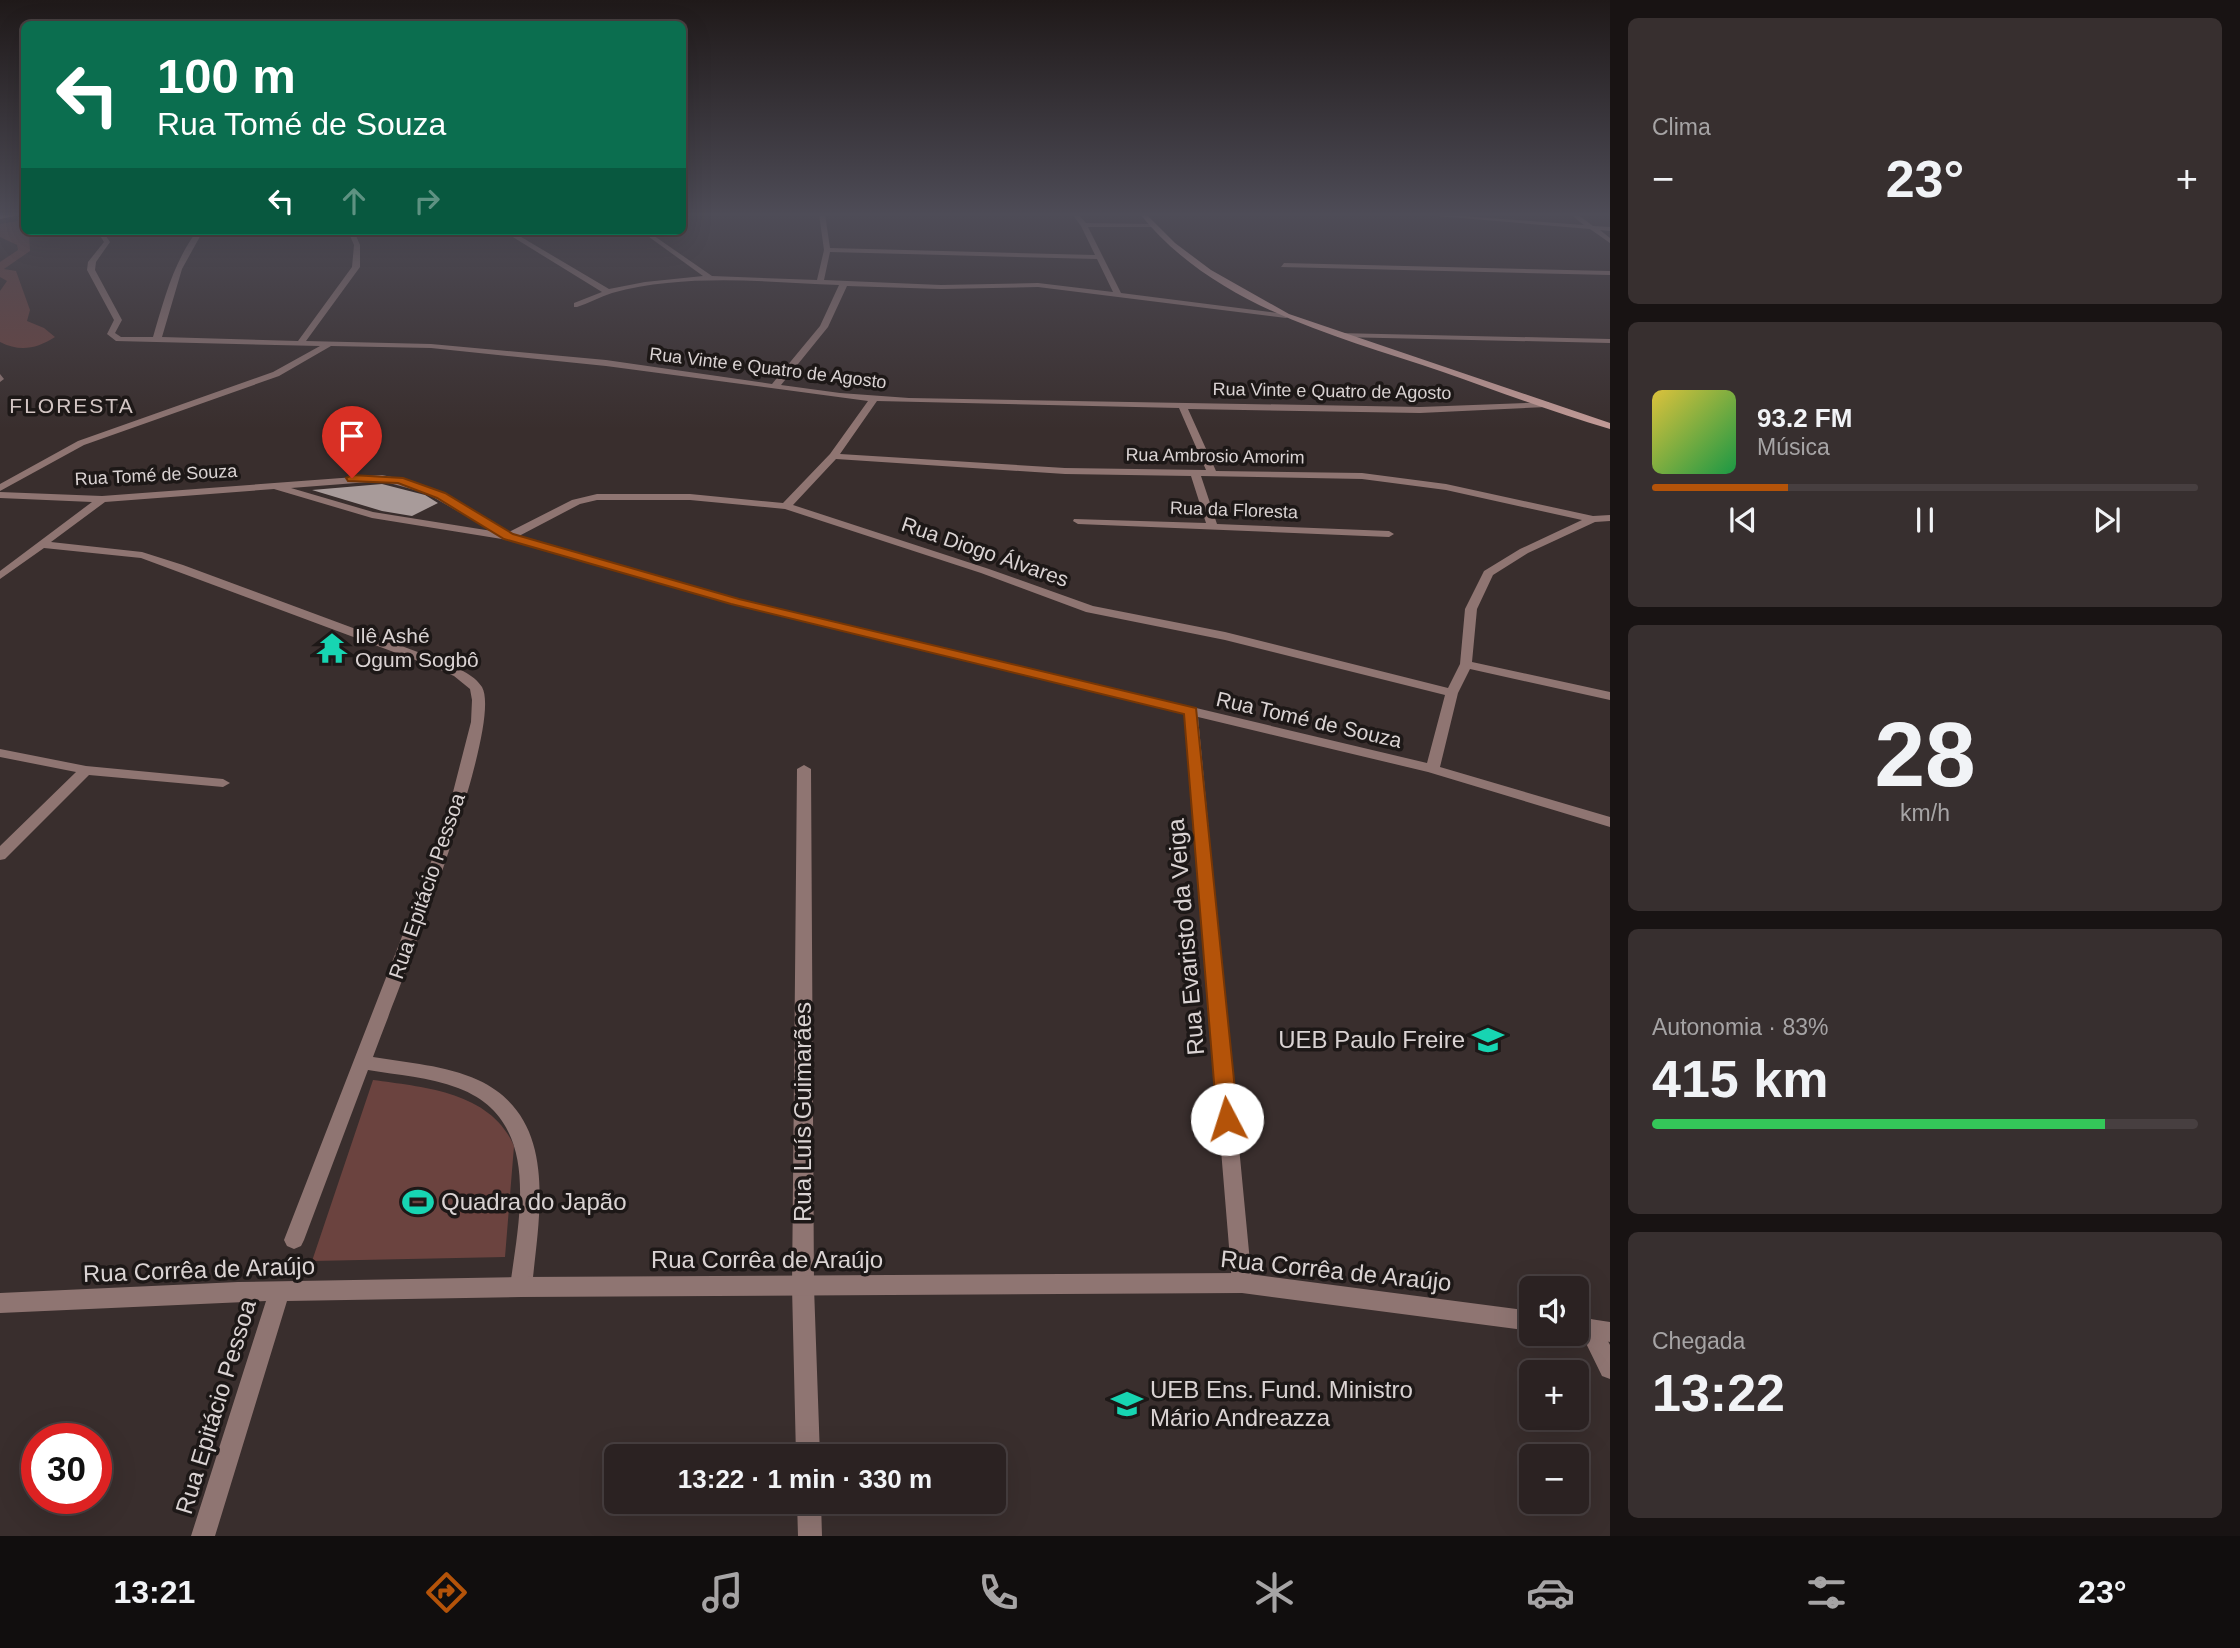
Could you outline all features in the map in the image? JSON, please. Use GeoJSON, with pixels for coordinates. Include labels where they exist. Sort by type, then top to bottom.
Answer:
{"type":"FeatureCollection","features":[{"type":"Feature","properties":{"kind":"main road"},"geometry":{"type":"LineString","coordinates":[[1232,286],[1286,316],[1610,426]]}},
{"type":"Feature","properties":{"kind":"street","name":"Rua Vinte e Quatro de Agosto"},"geometry":{"type":"LineString","coordinates":[[100,286],[118,320],[112,337],[431,346],[579,360],[873,399],[1420,410],[1546,404]]}},
{"type":"Feature","properties":{"kind":"street"},"geometry":{"type":"LineString","coordinates":[[157,339],[172,286]]}},
{"type":"Feature","properties":{"kind":"street"},"geometry":{"type":"LineString","coordinates":[[302,341],[342,286]]}},
{"type":"Feature","properties":{"kind":"street"},"geometry":{"type":"LineString","coordinates":[[597,286],[608,292]]}},
{"type":"Feature","properties":{"kind":"street"},"geometry":{"type":"LineString","coordinates":[[577,305],[608,292],[637,286]]}},
{"type":"Feature","properties":{"kind":"street"},"geometry":{"type":"LineString","coordinates":[[775,386],[824,327],[843,286]]}},
{"type":"Feature","properties":{"kind":"street"},"geometry":{"type":"LineString","coordinates":[[909,286],[979,286]]}},
{"type":"Feature","properties":{"kind":"street"},"geometry":{"type":"LineString","coordinates":[[1043,286],[1286,316]]}},
{"type":"Feature","properties":{"kind":"street"},"geometry":{"type":"LineString","coordinates":[[1114,286],[1118,294]]}},
{"type":"Feature","properties":{"kind":"street"},"geometry":{"type":"LineString","coordinates":[[1340,335],[1610,341]]}},
{"type":"Feature","properties":{"kind":"street"},"geometry":{"type":"LineString","coordinates":[[0,488],[81,443],[276,374],[331,343]]}},
{"type":"Feature","properties":{"kind":"street"},"geometry":{"type":"LineString","coordinates":[[786,506],[833,456],[873,399]]}},
{"type":"Feature","properties":{"kind":"street"},"geometry":{"type":"LineString","coordinates":[[1182,405],[1213,474]]}},
{"type":"Feature","properties":{"kind":"street","name":"Rua Ambrosio Amorim"},"geometry":{"type":"LineString","coordinates":[[833,456],[1065,471],[1388,479],[1446,487],[1593,519]]}},
{"type":"Feature","properties":{"kind":"street"},"geometry":{"type":"LineString","coordinates":[[1195,474],[1213,527]]}},
{"type":"Feature","properties":{"kind":"street","name":"Rua Tomé de Souza"},"geometry":{"type":"LineString","coordinates":[[0,495],[102,499],[352,478],[399,480],[441,495],[509,537]]}},
{"type":"Feature","properties":{"kind":"street","name":"Rua Tomé de Souza"},"geometry":{"type":"LineString","coordinates":[[271,485],[372,515],[509,537],[735,602],[1432,769],[1610,822]]}},
{"type":"Feature","properties":{"kind":"street","name":"Rua Diogo Álvares"},"geometry":{"type":"LineString","coordinates":[[509,537],[576,502],[597,497],[690,497],[786,506],[985,571],[1090,609],[1225,636],[1452,693]]}},
{"type":"Feature","properties":{"kind":"street"},"geometry":{"type":"LineString","coordinates":[[0,576],[102,499]]}},
{"type":"Feature","properties":{"kind":"street"},"geometry":{"type":"LineString","coordinates":[[1432,769],[1452,693],[1466,664],[1471,608],[1488,573],[1524,551],[1593,519],[1610,518]]}},
{"type":"Feature","properties":{"kind":"street","name":"Rua da Floresta"},"geometry":{"type":"LineString","coordinates":[[1078,521],[1389,534]]}},
{"type":"Feature","properties":{"kind":"street","name":"Rua Epitácio Pessoa"},"geometry":{"type":"LineString","coordinates":[[44,545],[142,555],[458,673],[476,688],[479,700],[478,722],[450,831],[294,1240]]}},
{"type":"Feature","properties":{"kind":"street"},"geometry":{"type":"LineString","coordinates":[[1466,664],[1610,696]]}},
{"type":"Feature","properties":{"kind":"street","name":"Rua Evaristo da Veiga"},"geometry":{"type":"LineString","coordinates":[[1191,712],[1242,1283]]}},
{"type":"Feature","properties":{"kind":"street"},"geometry":{"type":"LineString","coordinates":[[0,753],[86,770],[223,783]]}},
{"type":"Feature","properties":{"kind":"street","name":"Rua Luís Guimarães"},"geometry":{"type":"LineString","coordinates":[[804,769],[803,1287],[808,1444]]}},
{"type":"Feature","properties":{"kind":"street"},"geometry":{"type":"LineString","coordinates":[[0,855],[86,770]]}},
{"type":"Feature","properties":{"kind":"street"},"geometry":{"type":"LineString","coordinates":[[363,1062],[449,1078],[474,1086],[499,1102],[514,1119],[527,1143],[530,1171],[521,1287]]}},
{"type":"Feature","properties":{"kind":"street","name":"Rua Corrêa de Araújo"},"geometry":{"type":"LineString","coordinates":[[0,1303],[521,1287],[1242,1283],[1519,1319]]}},
{"type":"Feature","properties":{"kind":"street","name":"Rua Epitácio Pessoa"},"geometry":{"type":"LineString","coordinates":[[203,1536],[279,1293]]}},
{"type":"Feature","properties":{"kind":"street"},"geometry":{"type":"LineString","coordinates":[[1592,1329],[1610,1368]]}},
{"type":"Feature","properties":{"kind":"street"},"geometry":{"type":"LineString","coordinates":[[809,1514],[810,1536]]}},
{"type":"Feature","properties":{"kind":"shaded area"},"geometry":{"type":"Polygon","coordinates":[[[4,286],[21,286],[30,310],[27,321],[44,328],[55,337],[28,348],[0,342],[0,291],[4,286]]]}},
{"type":"Feature","properties":{"kind":"shaded area"},"geometry":{"type":"Polygon","coordinates":[[[373,1080],[454,1095],[473,1103],[503,1128],[514,1146],[505,1257],[312,1261],[373,1080]]]}},
{"type":"Feature","properties":{"kind":"building"},"geometry":{"type":"Polygon","coordinates":[[[382,484],[425,495],[438,503],[412,516],[382,511],[312,490],[382,484]]]}},
{"type":"Feature","properties":{"kind":"place","name":"Ilê Ashé Ogum Sogbô"},"geometry":{"type":"Point","coordinates":[332,648]}},
{"type":"Feature","properties":{"kind":"place","name":"UEB Paulo Freire"},"geometry":{"type":"Point","coordinates":[1488,1040]}},
{"type":"Feature","properties":{"kind":"place","name":"Quadra do Japão"},"geometry":{"type":"Point","coordinates":[418,1202]}},
{"type":"Feature","properties":{"kind":"place","name":"UEB Ens. Fund. Ministro Mário Andreazza"},"geometry":{"type":"Point","coordinates":[1127,1404]}},
{"type":"Feature","properties":{"kind":"district","name":"FLORESTA"},"geometry":{"type":"Point","coordinates":[72,406]}},
{"type":"Feature","properties":{"kind":"route"},"geometry":{"type":"LineString","coordinates":[[352,478],[399,480],[441,495],[509,537],[735,602],[1191,712],[1227,1119]]}}]}
